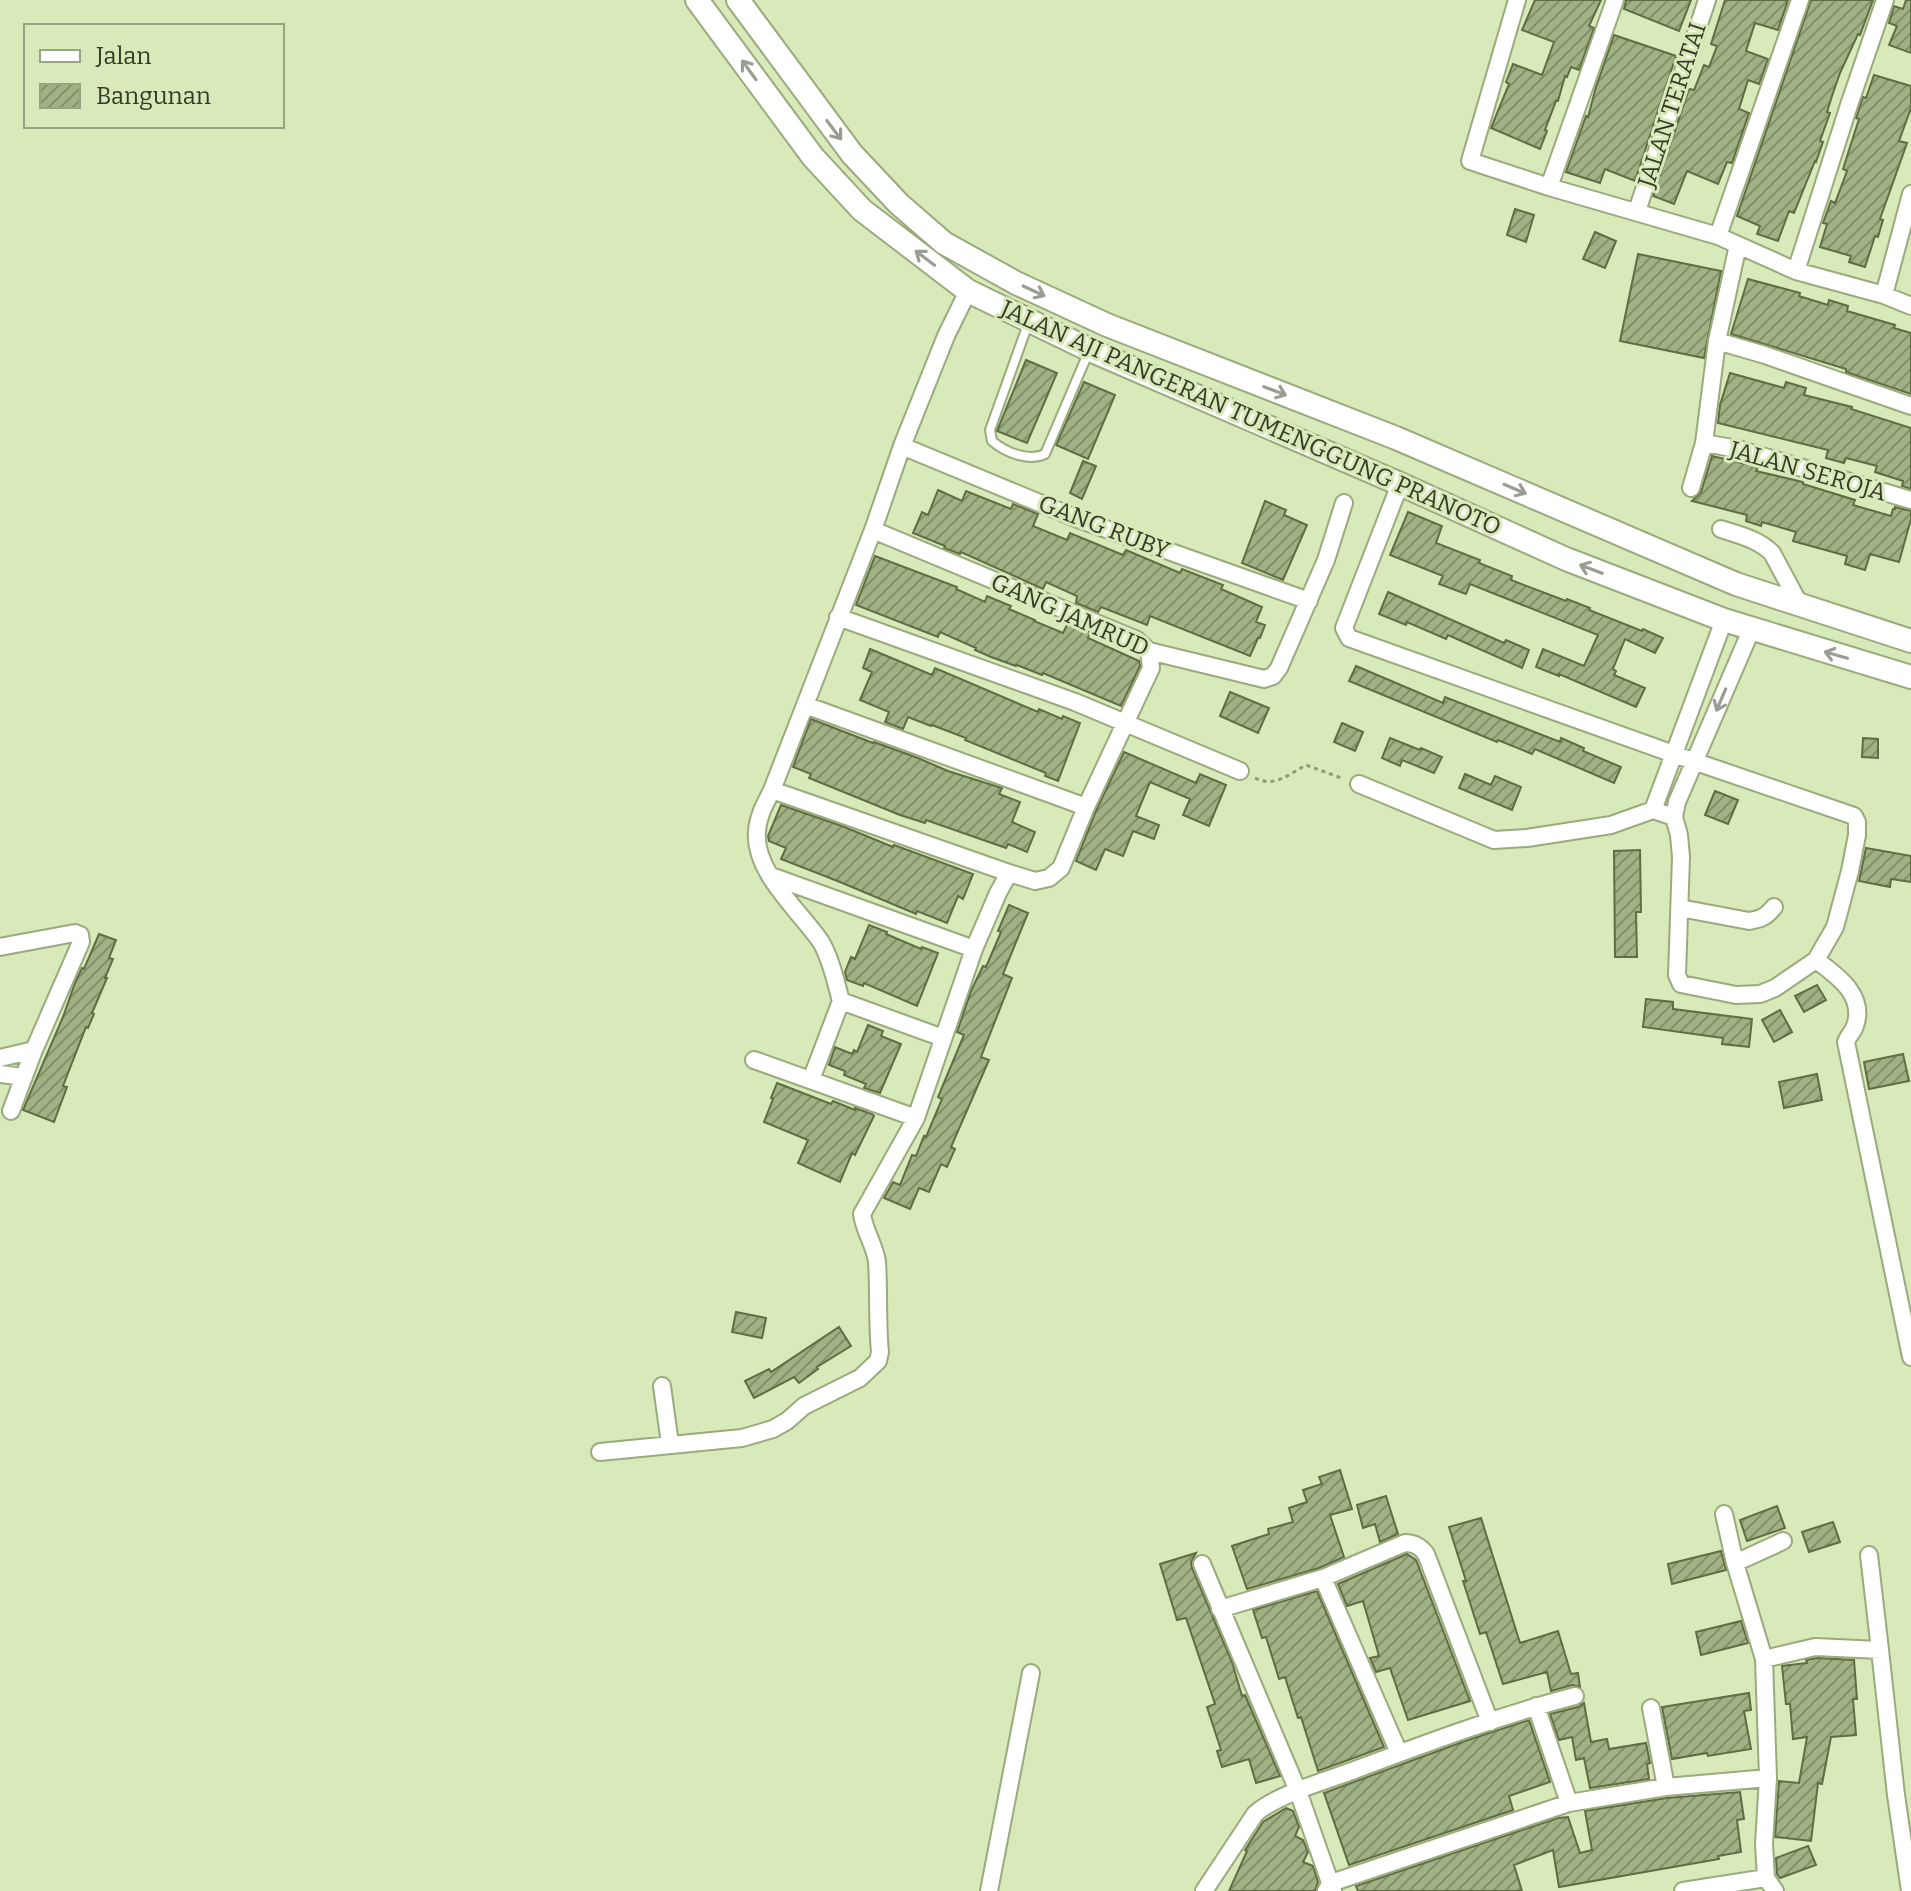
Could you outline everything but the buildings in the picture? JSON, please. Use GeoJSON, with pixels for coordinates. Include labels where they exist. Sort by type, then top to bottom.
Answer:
{"type":"FeatureCollection","features":[{"type":"Feature","properties":{"kind":"main road","name":"JALAN AJI PANGERAN TUMENGGUNG PRANOTO"},"geometry":{"type":"LineString","coordinates":[[697,0],[813,157],[862,210],[968,291],[1090,350],[1566,559],[1724,620],[1911,677]]}},
{"type":"Feature","properties":{"kind":"main road","name":"JALAN AJI PANGERAN TUMENGGUNG PRANOTO"},"geometry":{"type":"LineString","coordinates":[[738,0],[852,154],[899,204],[944,243],[1016,283],[1107,325],[1396,438],[1736,584],[1911,641]]}},
{"type":"Feature","properties":{"kind":"street"},"geometry":{"type":"LineString","coordinates":[[1517,0],[1470,161],[1718,236],[1796,271],[1884,295],[1911,306]]}},
{"type":"Feature","properties":{"kind":"street"},"geometry":{"type":"LineString","coordinates":[[1549,187],[1615,0]]}},
{"type":"Feature","properties":{"kind":"street","name":"JALAN TERATAI"},"geometry":{"type":"LineString","coordinates":[[1637,211],[1707,0]]}},
{"type":"Feature","properties":{"kind":"street"},"geometry":{"type":"LineString","coordinates":[[1718,236],[1800,0]]}},
{"type":"Feature","properties":{"kind":"street"},"geometry":{"type":"LineString","coordinates":[[1796,271],[1885,0]]}},
{"type":"Feature","properties":{"kind":"street"},"geometry":{"type":"LineString","coordinates":[[1884,295],[1911,194]]}},
{"type":"Feature","properties":{"kind":"street"},"geometry":{"type":"LineString","coordinates":[[1691,488],[1704,443],[1717,341],[1738,245]]}},
{"type":"Feature","properties":{"kind":"street"},"geometry":{"type":"LineString","coordinates":[[811,1080],[841,1001],[822,944],[763,864],[757,844],[760,814],[873,530],[902,446],[946,336],[968,291]]}},
{"type":"Feature","properties":{"kind":"street"},"geometry":{"type":"LineString","coordinates":[[1717,341],[1911,406]]}},
{"type":"Feature","properties":{"kind":"street","name":"JALAN SEROJA"},"geometry":{"type":"LineString","coordinates":[[1704,443],[1738,449],[1911,500]]}},
{"type":"Feature","properties":{"kind":"street","name":"GANG RUBY"},"geometry":{"type":"LineString","coordinates":[[902,446],[1078,519],[1309,601]]}},
{"type":"Feature","properties":{"kind":"street"},"geometry":{"type":"LineString","coordinates":[[1400,484],[1344,628],[1349,638],[1696,762],[1854,816],[1857,835],[1850,871],[1835,927],[1816,960],[1775,988],[1760,994],[1736,995],[1681,984],[1677,975],[1681,857],[1674,817],[1677,802],[1696,762],[1752,628]]}},
{"type":"Feature","properties":{"kind":"street"},"geometry":{"type":"LineString","coordinates":[[1309,601],[1344,503]]}},
{"type":"Feature","properties":{"kind":"street"},"geometry":{"type":"LineString","coordinates":[[1721,529],[1766,547],[1800,605]]}},
{"type":"Feature","properties":{"kind":"street","name":"GANG JAMRUD"},"geometry":{"type":"LineString","coordinates":[[873,530],[1137,640],[1149,651],[1264,679],[1273,676],[1279,668],[1309,601]]}},
{"type":"Feature","properties":{"kind":"street"},"geometry":{"type":"LineString","coordinates":[[838,617],[1061,697],[1240,771]]}},
{"type":"Feature","properties":{"kind":"street"},"geometry":{"type":"LineString","coordinates":[[1653,810],[1724,620]]}},
{"type":"Feature","properties":{"kind":"street"},"geometry":{"type":"LineString","coordinates":[[772,790],[1009,873],[1035,881],[1049,878],[1061,868],[1151,668],[1149,651]]}},
{"type":"Feature","properties":{"kind":"street"},"geometry":{"type":"LineString","coordinates":[[805,705],[1086,807]]}},
{"type":"Feature","properties":{"kind":"street"},"geometry":{"type":"LineString","coordinates":[[1359,784],[1494,840],[1611,825],[1653,810],[1674,817]]}},
{"type":"Feature","properties":{"kind":"street"},"geometry":{"type":"LineString","coordinates":[[600,1452],[742,1438],[773,1429],[804,1406],[860,1378],[878,1361],[877,1260],[862,1214],[916,1118],[974,949],[1009,873]]}},
{"type":"Feature","properties":{"kind":"street"},"geometry":{"type":"LineString","coordinates":[[771,876],[974,949]]}},
{"type":"Feature","properties":{"kind":"street"},"geometry":{"type":"LineString","coordinates":[[1680,908],[1749,921],[1760,920],[1774,907]]}},
{"type":"Feature","properties":{"kind":"street"},"geometry":{"type":"LineString","coordinates":[[0,947],[75,933],[80,935],[81,942],[11,1111]]}},
{"type":"Feature","properties":{"kind":"street"},"geometry":{"type":"LineString","coordinates":[[1816,960],[1847,985],[1855,1001],[1855,1026],[1846,1042],[1911,1357]]}},
{"type":"Feature","properties":{"kind":"street"},"geometry":{"type":"LineString","coordinates":[[841,1001],[943,1038]]}},
{"type":"Feature","properties":{"kind":"street"},"geometry":{"type":"LineString","coordinates":[[0,1058],[34,1050]]}},
{"type":"Feature","properties":{"kind":"street"},"geometry":{"type":"LineString","coordinates":[[754,1060],[916,1118]]}},
{"type":"Feature","properties":{"kind":"street"},"geometry":{"type":"LineString","coordinates":[[0,1074],[24,1077]]}},
{"type":"Feature","properties":{"kind":"street"},"geometry":{"type":"LineString","coordinates":[[662,1386],[670,1444]]}},
{"type":"Feature","properties":{"kind":"street"},"geometry":{"type":"LineString","coordinates":[[1683,1891],[1771,1884],[1764,1844],[1768,1778],[1764,1659],[1735,1563],[1724,1514]]}},
{"type":"Feature","properties":{"kind":"street"},"geometry":{"type":"LineString","coordinates":[[1735,1563],[1783,1541]]}},
{"type":"Feature","properties":{"kind":"street"},"geometry":{"type":"LineString","coordinates":[[1220,1609],[1323,1578],[1405,1543],[1412,1543],[1426,1554],[1490,1722]]}},
{"type":"Feature","properties":{"kind":"street"},"geometry":{"type":"LineString","coordinates":[[1869,1555],[1910,1891]]}},
{"type":"Feature","properties":{"kind":"street"},"geometry":{"type":"LineString","coordinates":[[1202,1564],[1298,1791],[1330,1888],[1569,1803],[1666,1787],[1768,1778]]}},
{"type":"Feature","properties":{"kind":"street"},"geometry":{"type":"LineString","coordinates":[[1323,1578],[1399,1753]]}},
{"type":"Feature","properties":{"kind":"street"},"geometry":{"type":"LineString","coordinates":[[1764,1659],[1815,1647],[1880,1650]]}},
{"type":"Feature","properties":{"kind":"street"},"geometry":{"type":"LineString","coordinates":[[989,1891],[1031,1673]]}},
{"type":"Feature","properties":{"kind":"street"},"geometry":{"type":"LineString","coordinates":[[1204,1891],[1262,1808],[1399,1753],[1536,1706],[1575,1696]]}},
{"type":"Feature","properties":{"kind":"street"},"geometry":{"type":"LineString","coordinates":[[1536,1706],[1569,1803]]}},
{"type":"Feature","properties":{"kind":"street"},"geometry":{"type":"LineString","coordinates":[[1651,1708],[1666,1787]]}},
{"type":"Feature","properties":{"kind":"lane"},"geometry":{"type":"LineString","coordinates":[[1029,320],[990,430],[992,441],[1000,447],[1029,457],[1037,458],[1045,454],[1090,350]]}},
{"type":"Feature","properties":{"kind":"path"},"geometry":{"type":"LineString","coordinates":[[1240,771],[1264,782],[1280,781],[1306,765],[1359,784]]}}]}
